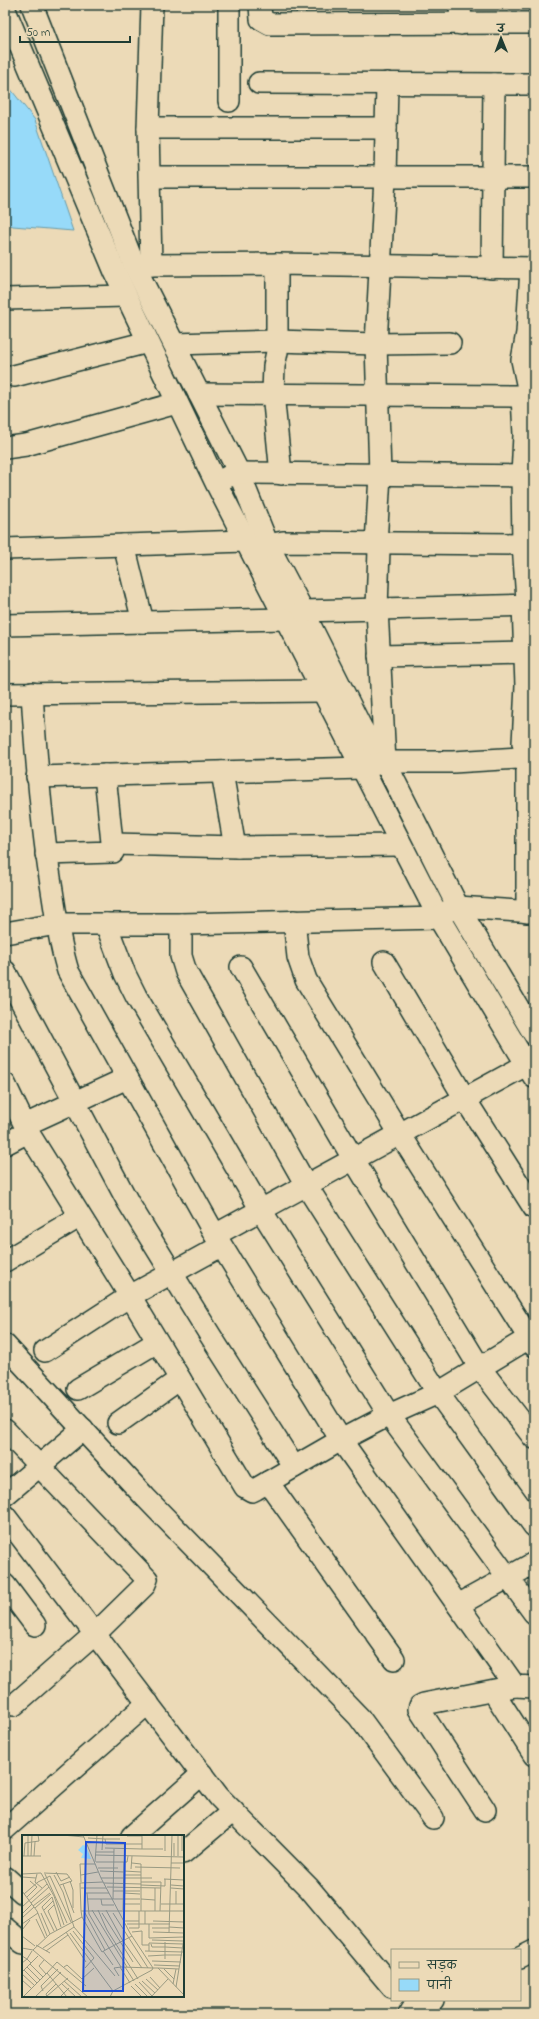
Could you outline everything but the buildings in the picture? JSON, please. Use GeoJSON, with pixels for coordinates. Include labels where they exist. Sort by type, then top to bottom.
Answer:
{"type":"FeatureCollection","features":[{"type":"Feature","properties":{"kind":"street"},"geometry":{"type":"LineString","coordinates":[[32,5],[130,267]]}},
{"type":"Feature","properties":{"kind":"street"},"geometry":{"type":"LineString","coordinates":[[152,5],[148,128],[150,177],[130,267],[126,296],[177,403],[226,478]]}},
{"type":"Feature","properties":{"kind":"street"},"geometry":{"type":"LineString","coordinates":[[229,5],[229,102]]}},
{"type":"Feature","properties":{"kind":"street"},"geometry":{"type":"LineString","coordinates":[[260,5],[261,19],[270,24],[460,14],[534,23]]}},
{"type":"Feature","properties":{"kind":"street"},"geometry":{"type":"LineString","coordinates":[[5,10],[130,267],[174,344],[199,394],[226,478],[257,548],[319,661],[362,768],[401,845],[534,1034]]}},
{"type":"Feature","properties":{"kind":"street"},"geometry":{"type":"LineString","coordinates":[[259,83],[534,84]]}},
{"type":"Feature","properties":{"kind":"street"},"geometry":{"type":"LineString","coordinates":[[45,1351],[130,1296],[171,1272],[261,1210],[465,1099],[530,1071],[448,912],[385,762],[377,609],[379,549],[376,544],[380,475],[376,344],[385,178],[387,83]]}},
{"type":"Feature","properties":{"kind":"street"},"geometry":{"type":"LineString","coordinates":[[492,268],[494,84]]}},
{"type":"Feature","properties":{"kind":"street"},"geometry":{"type":"LineString","coordinates":[[148,128],[386,128]]}},
{"type":"Feature","properties":{"kind":"street"},"geometry":{"type":"LineString","coordinates":[[150,177],[534,177]]}},
{"type":"Feature","properties":{"kind":"street"},"geometry":{"type":"LineString","coordinates":[[5,933],[57,924],[181,924],[294,921],[448,912],[530,912],[530,757],[523,743],[530,686],[527,600],[529,435],[528,391],[522,360],[527,334],[532,268],[277,264],[130,267]]}},
{"type":"Feature","properties":{"kind":"street"},"geometry":{"type":"LineString","coordinates":[[277,264],[277,352],[274,366],[273,394],[281,474]]}},
{"type":"Feature","properties":{"kind":"street"},"geometry":{"type":"LineString","coordinates":[[5,299],[126,296]]}},
{"type":"Feature","properties":{"kind":"street"},"geometry":{"type":"LineString","coordinates":[[174,344],[276,341],[376,344],[450,343]]}},
{"type":"Feature","properties":{"kind":"street"},"geometry":{"type":"LineString","coordinates":[[14,376],[148,342]]}},
{"type":"Feature","properties":{"kind":"street"},"geometry":{"type":"LineString","coordinates":[[199,394],[377,395],[528,391]]}},
{"type":"Feature","properties":{"kind":"street"},"geometry":{"type":"LineString","coordinates":[[5,448],[26,445],[177,403]]}},
{"type":"Feature","properties":{"kind":"street"},"geometry":{"type":"LineString","coordinates":[[226,478],[281,474],[528,476]]}},
{"type":"Feature","properties":{"kind":"street"},"geometry":{"type":"LineString","coordinates":[[5,549],[124,545],[257,548],[283,542],[376,544],[528,542]]}},
{"type":"Feature","properties":{"kind":"street"},"geometry":{"type":"LineString","coordinates":[[124,545],[142,622]]}},
{"type":"Feature","properties":{"kind":"street"},"geometry":{"type":"LineString","coordinates":[[5,625],[142,622],[294,615],[377,609],[528,605]]}},
{"type":"Feature","properties":{"kind":"street"},"geometry":{"type":"LineString","coordinates":[[379,656],[529,653]]}},
{"type":"Feature","properties":{"kind":"street"},"geometry":{"type":"LineString","coordinates":[[332,692],[374,750],[385,762]]}},
{"type":"Feature","properties":{"kind":"street"},"geometry":{"type":"LineString","coordinates":[[5,694],[332,692]]}},
{"type":"Feature","properties":{"kind":"street"},"geometry":{"type":"LineString","coordinates":[[32,693],[37,777],[46,854],[61,949],[68,971],[218,1241],[341,1440],[458,1605],[525,1686]]}},
{"type":"Feature","properties":{"kind":"street"},"geometry":{"type":"LineString","coordinates":[[37,777],[362,768],[385,762],[453,762],[530,757]]}},
{"type":"Feature","properties":{"kind":"street"},"geometry":{"type":"LineString","coordinates":[[222,772],[234,842],[238,847]]}},
{"type":"Feature","properties":{"kind":"street"},"geometry":{"type":"LineString","coordinates":[[46,854],[113,852],[105,775]]}},
{"type":"Feature","properties":{"kind":"street"},"geometry":{"type":"LineString","coordinates":[[113,844],[238,847],[401,845]]}},
{"type":"Feature","properties":{"kind":"street"},"geometry":{"type":"LineString","coordinates":[[5,1084],[27,1129],[245,1487],[252,1490],[268,1482],[341,1440],[389,1415],[438,1393],[532,1340],[400,1134],[306,980],[298,957],[294,921]]}},
{"type":"Feature","properties":{"kind":"street"},"geometry":{"type":"LineString","coordinates":[[106,924],[125,974],[136,996],[261,1210],[389,1415],[534,1613]]}},
{"type":"Feature","properties":{"kind":"street"},"geometry":{"type":"LineString","coordinates":[[181,924],[181,956],[186,972],[306,1185],[438,1393],[534,1526]]}},
{"type":"Feature","properties":{"kind":"street"},"geometry":{"type":"LineString","coordinates":[[384,962],[465,1099],[534,1208]]}},
{"type":"Feature","properties":{"kind":"street"},"geometry":{"type":"LineString","coordinates":[[241,967],[354,1160],[480,1368],[534,1438]]}},
{"type":"Feature","properties":{"kind":"street"},"geometry":{"type":"LineString","coordinates":[[5,971],[128,1202],[294,1467]]}},
{"type":"Feature","properties":{"kind":"street"},"geometry":{"type":"LineString","coordinates":[[5,1144],[27,1129],[75,1103],[127,1078]]}},
{"type":"Feature","properties":{"kind":"street"},"geometry":{"type":"LineString","coordinates":[[5,1261],[80,1217]]}},
{"type":"Feature","properties":{"kind":"street"},"geometry":{"type":"LineString","coordinates":[[78,1389],[157,1342]]}},
{"type":"Feature","properties":{"kind":"street"},"geometry":{"type":"LineString","coordinates":[[7,1350],[145,1496],[359,1717],[433,1818]]}},
{"type":"Feature","properties":{"kind":"street"},"geometry":{"type":"LineString","coordinates":[[118,1423],[180,1379]]}},
{"type":"Feature","properties":{"kind":"street"},"geometry":{"type":"LineString","coordinates":[[5,1495],[83,1429]]}},
{"type":"Feature","properties":{"kind":"street"},"geometry":{"type":"LineString","coordinates":[[5,1430],[38,1467],[147,1579],[144,1586],[95,1634],[14,1705]]}},
{"type":"Feature","properties":{"kind":"street"},"geometry":{"type":"LineString","coordinates":[[268,1482],[394,1659]]}},
{"type":"Feature","properties":{"kind":"street"},"geometry":{"type":"LineString","coordinates":[[5,1516],[219,1796],[309,1888],[391,1986]]}},
{"type":"Feature","properties":{"kind":"street"},"geometry":{"type":"LineString","coordinates":[[458,1605],[534,1563]]}},
{"type":"Feature","properties":{"kind":"street"},"geometry":{"type":"LineString","coordinates":[[5,1584],[35,1625]]}},
{"type":"Feature","properties":{"kind":"street"},"geometry":{"type":"LineString","coordinates":[[485,1810],[419,1709],[420,1706],[424,1704],[525,1686]]}},
{"type":"Feature","properties":{"kind":"street"},"geometry":{"type":"LineString","coordinates":[[493,1691],[534,1755]]}},
{"type":"Feature","properties":{"kind":"street"},"geometry":{"type":"LineString","coordinates":[[5,1829],[148,1703]]}},
{"type":"Feature","properties":{"kind":"street"},"geometry":{"type":"LineString","coordinates":[[133,1835],[202,1774]]}},
{"type":"Feature","properties":{"kind":"street"},"geometry":{"type":"LineString","coordinates":[[184,1852],[233,1811]]}},
{"type":"Feature","properties":{"kind":"street"},"geometry":{"type":"LineString","coordinates":[[5,1877],[22,1892]]}},
{"type":"Feature","properties":{"kind":"street"},"geometry":{"type":"LineString","coordinates":[[5,1928],[22,1942]]}},
{"type":"Feature","properties":{"kind":"street"},"geometry":{"type":"LineString","coordinates":[[521,1958],[534,1951]]}},
{"type":"Feature","properties":{"kind":"street"},"geometry":{"type":"LineString","coordinates":[[408,2008],[430,2001]]}},
{"type":"Feature","properties":{"kind":"water"},"geometry":{"type":"Polygon","coordinates":[[[5,62],[9,87],[35,120],[73,231],[13,226],[5,223],[5,62]]]}}]}
